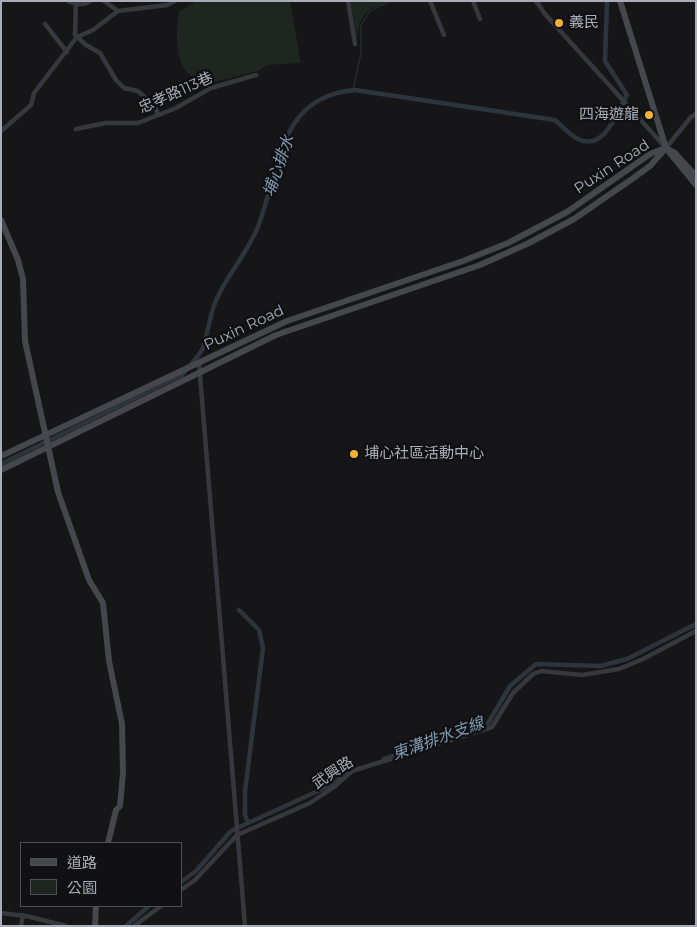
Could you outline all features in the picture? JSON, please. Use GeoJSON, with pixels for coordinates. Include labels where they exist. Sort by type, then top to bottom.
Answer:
{"type":"FeatureCollection","features":[{"type":"Feature","properties":{"kind":"street"},"geometry":{"type":"LineString","coordinates":[[68,1],[87,4],[90,1]]}},
{"type":"Feature","properties":{"kind":"street"},"geometry":{"type":"LineString","coordinates":[[104,1],[118,11]]}},
{"type":"Feature","properties":{"kind":"street"},"geometry":{"type":"LineString","coordinates":[[1,130],[31,105],[34,93],[78,37],[93,30],[118,11],[167,6],[175,1]]}},
{"type":"Feature","properties":{"kind":"street"},"geometry":{"type":"LineString","coordinates":[[348,1],[355,44]]}},
{"type":"Feature","properties":{"kind":"street"},"geometry":{"type":"LineString","coordinates":[[430,1],[444,35]]}},
{"type":"Feature","properties":{"kind":"street"},"geometry":{"type":"LineString","coordinates":[[473,1],[480,19]]}},
{"type":"Feature","properties":{"kind":"street"},"geometry":{"type":"LineString","coordinates":[[536,1],[545,14],[666,148],[696,185]]}},
{"type":"Feature","properties":{"kind":"street"},"geometry":{"type":"LineString","coordinates":[[620,1],[666,148],[675,153],[696,176]]}},
{"type":"Feature","properties":{"kind":"street"},"geometry":{"type":"LineString","coordinates":[[76,3],[75,35],[100,53],[116,80],[124,88],[138,91],[155,108],[158,114]]}},
{"type":"Feature","properties":{"kind":"street"},"geometry":{"type":"LineString","coordinates":[[45,24],[67,52]]}},
{"type":"Feature","properties":{"kind":"street","name":"忠孝路113巷"},"geometry":{"type":"LineString","coordinates":[[76,129],[106,123],[138,124],[176,108],[211,88],[256,75]]}},
{"type":"Feature","properties":{"kind":"street"},"geometry":{"type":"LineString","coordinates":[[666,148],[691,117],[696,114]]}},
{"type":"Feature","properties":{"kind":"street","name":"Puxin Road"},"geometry":{"type":"LineString","coordinates":[[1,456],[175,372],[199,363],[296,317],[463,261],[508,243],[566,212],[650,154],[666,148]]}},
{"type":"Feature","properties":{"kind":"street","name":"Puxin Road"},"geometry":{"type":"LineString","coordinates":[[1,470],[152,398],[200,371],[276,334],[480,265],[529,243],[574,219],[625,184],[650,166],[666,148]]}},
{"type":"Feature","properties":{"kind":"street"},"geometry":{"type":"LineString","coordinates":[[1,220],[18,260],[23,279],[25,341],[66,520],[89,580],[103,604],[107,624],[109,661],[123,743],[120,806],[116,810],[108,842]]}},
{"type":"Feature","properties":{"kind":"street"},"geometry":{"type":"LineString","coordinates":[[199,363],[245,926]]}},
{"type":"Feature","properties":{"kind":"street","name":"武興路"},"geometry":{"type":"LineString","coordinates":[[182,889],[195,880],[237,835],[310,803],[352,772],[492,726],[513,693],[533,674],[541,671],[582,676],[619,669],[643,659],[696,631]]}},
{"type":"Feature","properties":{"kind":"street"},"geometry":{"type":"LineString","coordinates":[[95,926],[96,907]]}},
{"type":"Feature","properties":{"kind":"street"},"geometry":{"type":"LineString","coordinates":[[134,926],[160,907]]}},
{"type":"Feature","properties":{"kind":"street"},"geometry":{"type":"LineString","coordinates":[[1,913],[66,926]]}},
{"type":"Feature","properties":{"kind":"street"},"geometry":{"type":"LineString","coordinates":[[21,926],[23,916]]}},
{"type":"Feature","properties":{"kind":"green space"},"geometry":{"type":"Polygon","coordinates":[[[197,1],[290,1],[301,63],[267,65],[258,71],[206,84],[193,77],[184,69],[178,53],[177,27],[179,12],[197,1]]]}},
{"type":"Feature","properties":{"kind":"green space"},"geometry":{"type":"Polygon","coordinates":[[[350,1],[390,1],[370,10],[362,18],[357,39],[350,1]]]}},
{"type":"Feature","properties":{"kind":"waterway"},"geometry":{"type":"LineString","coordinates":[[353,90],[361,53],[361,25],[370,11],[391,1]]}},
{"type":"Feature","properties":{"kind":"waterway","name":"埔心排水"},"geometry":{"type":"LineString","coordinates":[[1,464],[182,375],[203,348],[213,309],[220,293],[255,234],[286,138],[297,120],[311,105],[330,95],[355,90],[555,120],[577,139],[589,142],[604,134],[615,119],[627,95],[605,61],[607,1]]}},
{"type":"Feature","properties":{"kind":"waterway"},"geometry":{"type":"LineString","coordinates":[[239,610],[259,630],[263,648],[245,791],[245,815],[248,823]]}},
{"type":"Feature","properties":{"kind":"waterway","name":"東溝排水支線"},"geometry":{"type":"LineString","coordinates":[[384,759],[487,725],[510,686],[536,664],[600,666],[627,659],[696,624]]}},
{"type":"Feature","properties":{"kind":"waterway","name":"東溝排水支線"},"geometry":{"type":"LineString","coordinates":[[182,881],[196,871],[231,831],[333,784],[350,770]]}},
{"type":"Feature","properties":{"kind":"waterway","name":"東溝排水支線"},"geometry":{"type":"LineString","coordinates":[[126,926],[148,907]]}},
{"type":"Feature","properties":{"kind":"place","name":"義民"},"geometry":{"type":"Point","coordinates":[559,23]}},
{"type":"Feature","properties":{"kind":"place","name":"四海遊龍"},"geometry":{"type":"Point","coordinates":[649,115]}},
{"type":"Feature","properties":{"kind":"place","name":"埔心社區活動中心"},"geometry":{"type":"Point","coordinates":[354,454]}}]}
